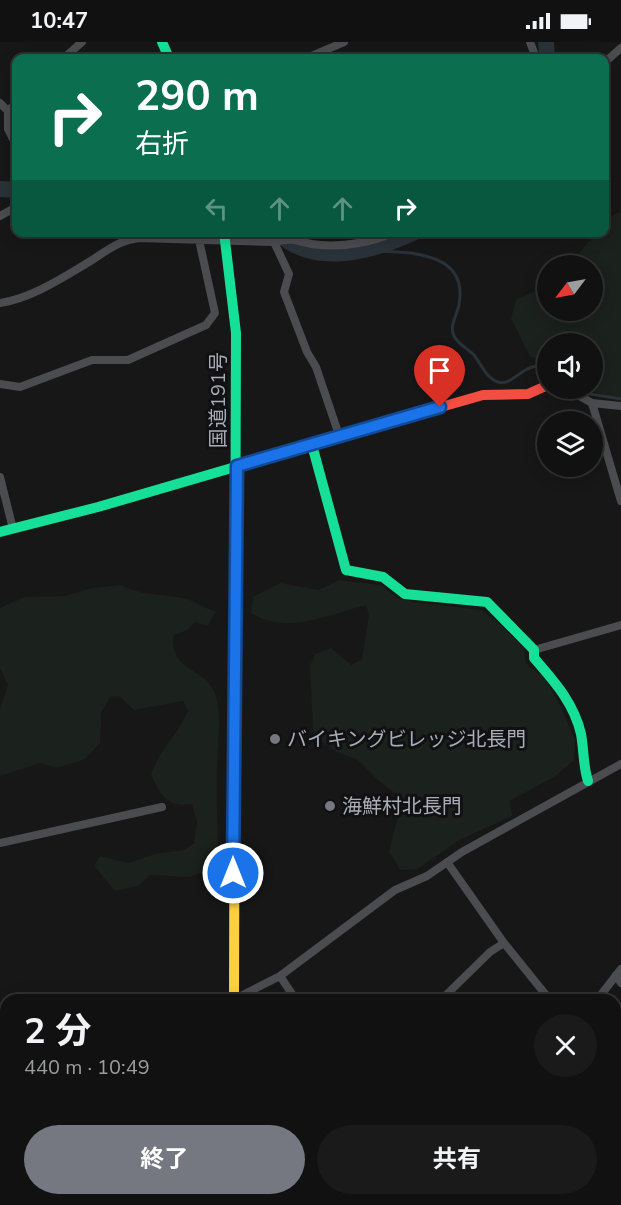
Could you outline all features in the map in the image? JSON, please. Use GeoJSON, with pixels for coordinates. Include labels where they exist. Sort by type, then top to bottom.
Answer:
{"type":"FeatureCollection","features":[{"type":"Feature","properties":{"kind":"main road","name":"国道191号"},"geometry":{"type":"LineString","coordinates":[[225,237],[236,333],[234,994]]}},
{"type":"Feature","properties":{"kind":"main road"},"geometry":{"type":"LineString","coordinates":[[0,532],[312,445],[339,435],[483,394],[528,394],[537,390]]}},
{"type":"Feature","properties":{"kind":"main road"},"geometry":{"type":"LineString","coordinates":[[312,445],[346,570],[383,577],[405,594],[486,602],[534,650],[534,658],[553,677],[580,728],[584,749],[584,773],[588,781]]}},
{"type":"Feature","properties":{"kind":"street"},"geometry":{"type":"LineString","coordinates":[[68,54],[82,42]]}},
{"type":"Feature","properties":{"kind":"street"},"geometry":{"type":"LineString","coordinates":[[317,54],[344,42]]}},
{"type":"Feature","properties":{"kind":"street"},"geometry":{"type":"LineString","coordinates":[[609,59],[621,48]]}},
{"type":"Feature","properties":{"kind":"street"},"geometry":{"type":"LineString","coordinates":[[0,103],[8,111],[8,129],[12,137]]}},
{"type":"Feature","properties":{"kind":"street"},"geometry":{"type":"LineString","coordinates":[[8,111],[12,108]]}},
{"type":"Feature","properties":{"kind":"street"},"geometry":{"type":"LineString","coordinates":[[0,303],[15,301],[54,282],[122,240],[139,238],[199,240],[225,237],[276,242],[288,238],[318,246],[345,244],[374,237]]}},
{"type":"Feature","properties":{"kind":"street"},"geometry":{"type":"LineString","coordinates":[[0,384],[20,387],[92,360],[128,360],[206,325],[215,313],[199,240]]}},
{"type":"Feature","properties":{"kind":"street"},"geometry":{"type":"LineString","coordinates":[[276,242],[289,274],[284,292],[307,352],[316,367],[339,435]]}},
{"type":"Feature","properties":{"kind":"street"},"geometry":{"type":"LineString","coordinates":[[585,399],[592,403],[621,406]]}},
{"type":"Feature","properties":{"kind":"street"},"geometry":{"type":"LineString","coordinates":[[592,403],[621,501]]}},
{"type":"Feature","properties":{"kind":"street"},"geometry":{"type":"LineString","coordinates":[[0,477],[13,529]]}},
{"type":"Feature","properties":{"kind":"street"},"geometry":{"type":"LineString","coordinates":[[534,650],[621,625]]}},
{"type":"Feature","properties":{"kind":"street"},"geometry":{"type":"LineString","coordinates":[[246,994],[280,976],[395,890],[427,876],[447,862],[621,764]]}},
{"type":"Feature","properties":{"kind":"street"},"geometry":{"type":"LineString","coordinates":[[0,843],[162,807]]}},
{"type":"Feature","properties":{"kind":"street"},"geometry":{"type":"LineString","coordinates":[[447,862],[504,943],[545,994]]}},
{"type":"Feature","properties":{"kind":"street"},"geometry":{"type":"LineString","coordinates":[[447,994],[490,952],[504,943]]}},
{"type":"Feature","properties":{"kind":"street"},"geometry":{"type":"LineString","coordinates":[[618,972],[621,983]]}},
{"type":"Feature","properties":{"kind":"street"},"geometry":{"type":"LineString","coordinates":[[602,994],[618,972]]}},
{"type":"Feature","properties":{"kind":"street"},"geometry":{"type":"LineString","coordinates":[[280,976],[292,994]]}},
{"type":"Feature","properties":{"kind":"shaded area"},"geometry":{"type":"Polygon","coordinates":[[[621,212],[621,399],[603,395],[603,333],[537,333],[537,359],[530,357],[511,318],[516,300],[537,290],[537,321],[603,321],[603,255],[577,255],[593,237],[609,237],[609,217],[621,212]]]}},
{"type":"Feature","properties":{"kind":"shaded area"},"geometry":{"type":"Polygon","coordinates":[[[339,580],[381,585],[398,598],[414,602],[481,610],[524,648],[526,663],[545,679],[560,705],[575,740],[574,760],[557,775],[510,801],[512,816],[459,840],[418,869],[400,870],[389,851],[403,799],[380,782],[358,760],[337,752],[319,740],[313,730],[310,666],[315,654],[331,648],[351,665],[362,659],[369,615],[366,605],[323,618],[293,623],[265,620],[251,613],[253,597],[280,583],[319,590],[339,580]]]}},
{"type":"Feature","properties":{"kind":"shaded area"},"geometry":{"type":"Polygon","coordinates":[[[121,585],[147,593],[190,600],[216,611],[208,626],[195,622],[187,630],[173,636],[174,649],[178,658],[207,681],[217,700],[219,727],[218,858],[213,869],[189,877],[150,875],[138,886],[115,891],[94,866],[100,856],[128,863],[155,854],[184,850],[194,843],[197,822],[192,804],[176,804],[166,799],[151,775],[159,757],[188,711],[183,701],[134,710],[119,696],[110,697],[101,713],[100,743],[85,759],[57,768],[40,763],[0,776],[0,709],[8,685],[0,668],[0,608],[25,597],[65,596],[92,588],[121,585]]]}},
{"type":"Feature","properties":{"kind":"waterway"},"geometry":{"type":"LineString","coordinates":[[546,42],[547,54]]}},
{"type":"Feature","properties":{"kind":"waterway"},"geometry":{"type":"LineString","coordinates":[[0,189],[12,190]]}},
{"type":"Feature","properties":{"kind":"waterway"},"geometry":{"type":"LineString","coordinates":[[284,237],[308,250],[326,253],[363,250],[404,237]]}},
{"type":"Feature","properties":{"kind":"waterway"},"geometry":{"type":"LineString","coordinates":[[360,250],[428,256],[442,262],[453,272],[459,286],[459,305],[452,328],[454,336],[474,355],[487,375],[494,380],[504,383],[525,370],[537,366]]}},
{"type":"Feature","properties":{"kind":"waterway"},"geometry":{"type":"LineString","coordinates":[[603,396],[621,399]]}},
{"type":"Feature","properties":{"kind":"traffic: fast"},"geometry":{"type":"LineString","coordinates":[[162,42],[167,54]]}},
{"type":"Feature","properties":{"kind":"traffic: fast"},"geometry":{"type":"LineString","coordinates":[[225,237],[236,333],[235,642]]}},
{"type":"Feature","properties":{"kind":"traffic: fast"},"geometry":{"type":"LineString","coordinates":[[0,532],[98,507],[434,409]]}},
{"type":"Feature","properties":{"kind":"traffic: fast"},"geometry":{"type":"LineString","coordinates":[[312,445],[346,570],[383,577],[405,594],[487,602],[534,650],[534,658],[556,684],[574,712],[581,734],[588,781]]}},
{"type":"Feature","properties":{"kind":"traffic: slow"},"geometry":{"type":"LineString","coordinates":[[234,994],[235,642]]}},
{"type":"Feature","properties":{"kind":"traffic: jam"},"geometry":{"type":"LineString","coordinates":[[434,409],[483,395],[528,394],[537,390]]}},
{"type":"Feature","properties":{"kind":"place","name":"バイキングビレッジ北長門"},"geometry":{"type":"Point","coordinates":[275,739]}},
{"type":"Feature","properties":{"kind":"place","name":"海鮮村北長門"},"geometry":{"type":"Point","coordinates":[330,806]}},
{"type":"Feature","properties":{"kind":"route"},"geometry":{"type":"LineString","coordinates":[[233,873],[237,466],[440,407]]}}]}
